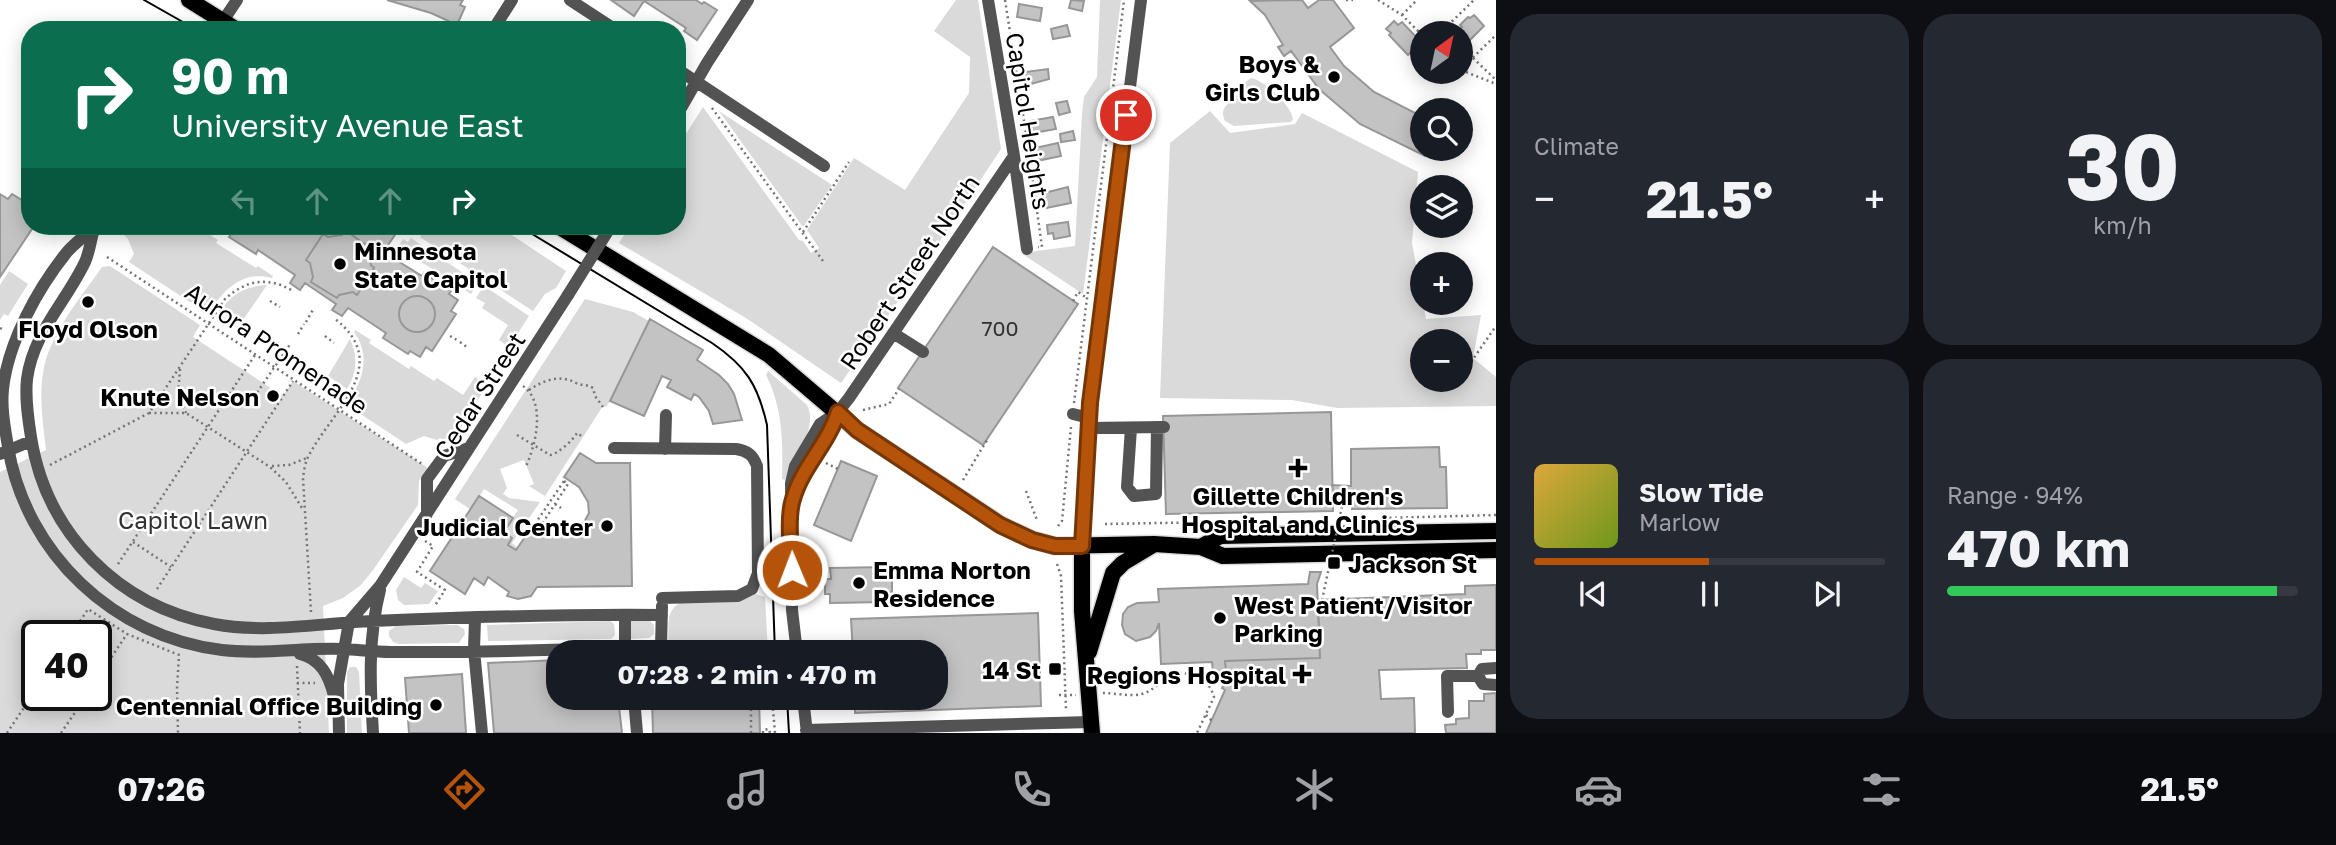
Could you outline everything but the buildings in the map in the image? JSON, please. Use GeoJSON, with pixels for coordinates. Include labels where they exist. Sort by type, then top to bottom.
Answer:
{"type":"FeatureCollection","features":[{"type":"Feature","properties":{"kind":"main road"},"geometry":{"type":"LineString","coordinates":[[189,0],[218,21]]}},
{"type":"Feature","properties":{"kind":"main road"},"geometry":{"type":"LineString","coordinates":[[573,235],[769,355],[857,430],[1000,525],[1032,540],[1055,546],[1154,544],[1201,547],[1223,556],[1496,550]]}},
{"type":"Feature","properties":{"kind":"main road"},"geometry":{"type":"LineString","coordinates":[[1201,547],[1220,537],[1496,531]]}},
{"type":"Feature","properties":{"kind":"main road"},"geometry":{"type":"LineString","coordinates":[[1087,657],[1114,573],[1123,563],[1154,544]]}},
{"type":"Feature","properties":{"kind":"main road"},"geometry":{"type":"LineString","coordinates":[[1082,546],[1082,598],[1092,728]]}},
{"type":"Feature","properties":{"kind":"street"},"geometry":{"type":"LineString","coordinates":[[228,21],[237,0]]}},
{"type":"Feature","properties":{"kind":"street"},"geometry":{"type":"LineString","coordinates":[[499,21],[512,0]]}},
{"type":"Feature","properties":{"kind":"street"},"geometry":{"type":"LineString","coordinates":[[570,0],[602,21]]}},
{"type":"Feature","properties":{"kind":"street"},"geometry":{"type":"LineString","coordinates":[[686,100],[748,0]]}},
{"type":"Feature","properties":{"kind":"street","name":"Capitol Heights"},"geometry":{"type":"LineString","coordinates":[[988,0],[1027,249]]}},
{"type":"Feature","properties":{"kind":"street"},"geometry":{"type":"LineString","coordinates":[[1082,546],[1088,423],[1141,0]]}},
{"type":"Feature","properties":{"kind":"street"},"geometry":{"type":"LineString","coordinates":[[686,75],[824,166]]}},
{"type":"Feature","properties":{"kind":"street","name":"Robert Street North"},"geometry":{"type":"LineString","coordinates":[[795,640],[792,610],[791,502],[798,485],[832,431],[838,412],[1014,156]]}},
{"type":"Feature","properties":{"kind":"street"},"geometry":{"type":"LineString","coordinates":[[85,235],[68,251],[18,330],[8,360],[3,388],[2,424],[4,453],[37,530],[58,560],[77,580],[115,612],[150,630],[202,647],[238,652],[343,649],[371,652],[546,650]]}},
{"type":"Feature","properties":{"kind":"street"},"geometry":{"type":"LineString","coordinates":[[93,235],[86,261],[39,338],[31,359],[26,393],[31,441],[45,490],[67,531],[98,567],[129,591],[174,613],[215,624],[273,627],[372,621],[625,615],[662,606],[746,594],[752,589],[758,573],[757,466],[754,458],[746,451],[736,449],[614,448]]}},
{"type":"Feature","properties":{"kind":"street","name":"Cedar Street"},"geometry":{"type":"LineString","coordinates":[[339,733],[338,709],[343,649],[349,622],[380,586],[605,235]]}},
{"type":"Feature","properties":{"kind":"street"},"geometry":{"type":"LineString","coordinates":[[893,333],[923,352]]}},
{"type":"Feature","properties":{"kind":"street"},"geometry":{"type":"LineString","coordinates":[[1073,414],[1088,423],[1131,428],[1160,427],[1156,494],[1134,496],[1127,487],[1131,428]]}},
{"type":"Feature","properties":{"kind":"street"},"geometry":{"type":"LineString","coordinates":[[665,449],[666,415]]}},
{"type":"Feature","properties":{"kind":"street"},"geometry":{"type":"LineString","coordinates":[[2,424],[28,418]]}},
{"type":"Feature","properties":{"kind":"street"},"geometry":{"type":"LineString","coordinates":[[4,453],[31,441]]}},
{"type":"Feature","properties":{"kind":"street"},"geometry":{"type":"LineString","coordinates":[[426,514],[427,479],[444,456],[469,448]]}},
{"type":"Feature","properties":{"kind":"street","name":"Cedar Street"},"geometry":{"type":"LineString","coordinates":[[373,733],[370,679],[372,621],[380,586]]}},
{"type":"Feature","properties":{"kind":"street"},"geometry":{"type":"LineString","coordinates":[[661,640],[662,606]]}},
{"type":"Feature","properties":{"kind":"street"},"geometry":{"type":"LineString","coordinates":[[625,615],[632,640]]}},
{"type":"Feature","properties":{"kind":"street"},"geometry":{"type":"LineString","coordinates":[[475,619],[474,650],[482,733]]}},
{"type":"Feature","properties":{"kind":"street"},"geometry":{"type":"LineString","coordinates":[[289,651],[310,657],[322,667],[330,680],[338,709]]}},
{"type":"Feature","properties":{"kind":"street"},"geometry":{"type":"LineString","coordinates":[[1478,676],[1482,669],[1496,668]]}},
{"type":"Feature","properties":{"kind":"street"},"geometry":{"type":"LineString","coordinates":[[1448,712],[1447,676],[1478,676]]}},
{"type":"Feature","properties":{"kind":"street"},"geometry":{"type":"LineString","coordinates":[[1478,676],[1483,684],[1496,685]]}},
{"type":"Feature","properties":{"kind":"street"},"geometry":{"type":"LineString","coordinates":[[635,710],[637,733]]}},
{"type":"Feature","properties":{"kind":"street"},"geometry":{"type":"LineString","coordinates":[[804,710],[807,732],[1092,728]]}},
{"type":"Feature","properties":{"kind":"path"},"geometry":{"type":"LineString","coordinates":[[1005,0],[1042,247],[1027,249]]}},
{"type":"Feature","properties":{"kind":"path"},"geometry":{"type":"LineString","coordinates":[[1058,526],[1062,521],[1124,0]]}},
{"type":"Feature","properties":{"kind":"path"},"geometry":{"type":"LineString","coordinates":[[1346,0],[1353,0]]}},
{"type":"Feature","properties":{"kind":"path"},"geometry":{"type":"LineString","coordinates":[[1378,0],[1410,23]]}},
{"type":"Feature","properties":{"kind":"path"},"geometry":{"type":"LineString","coordinates":[[1402,15],[1417,0]]}},
{"type":"Feature","properties":{"kind":"path"},"geometry":{"type":"LineString","coordinates":[[1453,21],[1475,0]]}},
{"type":"Feature","properties":{"kind":"path"},"geometry":{"type":"LineString","coordinates":[[1474,56],[1495,36]]}},
{"type":"Feature","properties":{"kind":"path"},"geometry":{"type":"LineString","coordinates":[[1474,60],[1496,83]]}},
{"type":"Feature","properties":{"kind":"path"},"geometry":{"type":"LineString","coordinates":[[1474,74],[1496,83]]}},
{"type":"Feature","properties":{"kind":"path"},"geometry":{"type":"LineString","coordinates":[[709,103],[823,261]]}},
{"type":"Feature","properties":{"kind":"path"},"geometry":{"type":"LineString","coordinates":[[803,234],[849,162]]}},
{"type":"Feature","properties":{"kind":"path","name":"Aurora Promenade"},"geometry":{"type":"LineString","coordinates":[[107,257],[428,468]]}},
{"type":"Feature","properties":{"kind":"path"},"geometry":{"type":"LineString","coordinates":[[149,413],[225,299],[237,289],[265,280],[293,291]]}},
{"type":"Feature","properties":{"kind":"path"},"geometry":{"type":"LineString","coordinates":[[1073,301],[1078,292],[1087,298]]}},
{"type":"Feature","properties":{"kind":"path"},"geometry":{"type":"LineString","coordinates":[[270,301],[280,307]]}},
{"type":"Feature","properties":{"kind":"path"},"geometry":{"type":"LineString","coordinates":[[298,334],[314,308]]}},
{"type":"Feature","properties":{"kind":"path"},"geometry":{"type":"LineString","coordinates":[[311,612],[303,478],[309,457],[340,411],[354,386],[360,367],[358,345],[348,330],[334,318]]}},
{"type":"Feature","properties":{"kind":"path"},"geometry":{"type":"LineString","coordinates":[[1473,359],[1496,326]]}},
{"type":"Feature","properties":{"kind":"path"},"geometry":{"type":"LineString","coordinates":[[325,336],[334,343]]}},
{"type":"Feature","properties":{"kind":"path"},"geometry":{"type":"LineString","coordinates":[[450,336],[468,348]]}},
{"type":"Feature","properties":{"kind":"path"},"geometry":{"type":"LineString","coordinates":[[254,397],[291,343]]}},
{"type":"Feature","properties":{"kind":"path"},"geometry":{"type":"LineString","coordinates":[[118,564],[255,355]]}},
{"type":"Feature","properties":{"kind":"path"},"geometry":{"type":"LineString","coordinates":[[181,366],[178,395],[186,413],[271,467],[286,482],[304,510]]}},
{"type":"Feature","properties":{"kind":"path"},"geometry":{"type":"LineString","coordinates":[[529,390],[552,378],[572,380],[580,385],[590,386],[603,407]]}},
{"type":"Feature","properties":{"kind":"path"},"geometry":{"type":"LineString","coordinates":[[157,589],[293,381]]}},
{"type":"Feature","properties":{"kind":"path"},"geometry":{"type":"LineString","coordinates":[[523,386],[529,390],[536,418],[534,446],[526,466]]}},
{"type":"Feature","properties":{"kind":"path"},"geometry":{"type":"LineString","coordinates":[[863,410],[889,404],[899,389]]}},
{"type":"Feature","properties":{"kind":"path"},"geometry":{"type":"LineString","coordinates":[[50,465],[149,413],[186,413]]}},
{"type":"Feature","properties":{"kind":"path"},"geometry":{"type":"LineString","coordinates":[[517,435],[550,455],[572,441],[577,433],[583,437]]}},
{"type":"Feature","properties":{"kind":"path"},"geometry":{"type":"LineString","coordinates":[[963,480],[987,440]]}},
{"type":"Feature","properties":{"kind":"path"},"geometry":{"type":"LineString","coordinates":[[271,467],[289,465],[309,457]]}},
{"type":"Feature","properties":{"kind":"path"},"geometry":{"type":"LineString","coordinates":[[826,463],[838,469]]}},
{"type":"Feature","properties":{"kind":"path"},"geometry":{"type":"LineString","coordinates":[[564,481],[568,484],[555,504],[542,524],[537,521],[564,481]]}},
{"type":"Feature","properties":{"kind":"path"},"geometry":{"type":"LineString","coordinates":[[1026,491],[1037,520]]}},
{"type":"Feature","properties":{"kind":"path"},"geometry":{"type":"LineString","coordinates":[[550,500],[561,508]]}},
{"type":"Feature","properties":{"kind":"path"},"geometry":{"type":"LineString","coordinates":[[1322,600],[1343,502]]}},
{"type":"Feature","properties":{"kind":"path"},"geometry":{"type":"LineString","coordinates":[[424,540],[433,546],[417,572],[445,590],[434,607]]}},
{"type":"Feature","properties":{"kind":"path"},"geometry":{"type":"LineString","coordinates":[[133,542],[171,567]]}},
{"type":"Feature","properties":{"kind":"path"},"geometry":{"type":"LineString","coordinates":[[1056,564],[1061,576],[1066,714]]}},
{"type":"Feature","properties":{"kind":"path"},"geometry":{"type":"LineString","coordinates":[[799,587],[825,586]]}},
{"type":"Feature","properties":{"kind":"path"},"geometry":{"type":"LineString","coordinates":[[81,620],[88,609],[105,620]]}},
{"type":"Feature","properties":{"kind":"path"},"geometry":{"type":"LineString","coordinates":[[112,624],[127,634],[179,655],[178,733]]}},
{"type":"Feature","properties":{"kind":"path"},"geometry":{"type":"LineString","coordinates":[[112,656],[127,634]]}},
{"type":"Feature","properties":{"kind":"path"},"geometry":{"type":"LineString","coordinates":[[297,665],[300,733]]}},
{"type":"Feature","properties":{"kind":"path"},"geometry":{"type":"LineString","coordinates":[[1059,695],[1141,694],[1168,676],[1186,672],[1212,689],[1213,700],[1197,733]]}},
{"type":"Feature","properties":{"kind":"path"},"geometry":{"type":"LineString","coordinates":[[297,683],[316,682]]}},
{"type":"Feature","properties":{"kind":"path"},"geometry":{"type":"LineString","coordinates":[[751,710],[751,733]]}},
{"type":"Feature","properties":{"kind":"path"},"geometry":{"type":"LineString","coordinates":[[772,710],[772,733]]}},
{"type":"Feature","properties":{"kind":"path"},"geometry":{"type":"LineString","coordinates":[[7,733],[22,711]]}},
{"type":"Feature","properties":{"kind":"path"},"geometry":{"type":"LineString","coordinates":[[61,733],[76,711]]}},
{"type":"Feature","properties":{"kind":"path"},"geometry":{"type":"LineString","coordinates":[[1206,715],[1212,721]]}},
{"type":"Feature","properties":{"kind":"path"},"geometry":{"type":"LineString","coordinates":[[763,733],[763,730],[769,729],[772,733]]}},
{"type":"Feature","properties":{"kind":"green space"},"geometry":{"type":"Polygon","coordinates":[[[956,0],[978,0],[1001,149],[841,383],[746,318],[619,243],[624,235],[686,235],[686,134],[703,107],[799,240],[803,241],[811,253],[819,248],[807,230],[854,158],[905,190],[969,93],[970,57],[934,31],[956,0]]]}},
{"type":"Feature","properties":{"kind":"green space"},"geometry":{"type":"Polygon","coordinates":[[[1100,0],[1121,0],[1083,294],[1021,253],[1075,246],[1082,114],[1084,97],[1097,77],[1100,0]]]}},
{"type":"Feature","properties":{"kind":"green space"},"geometry":{"type":"Polygon","coordinates":[[[1252,78],[1278,96],[1292,114],[1293,120],[1234,126],[1225,121],[1225,107],[1244,83],[1252,78]]]}},
{"type":"Feature","properties":{"kind":"green space"},"geometry":{"type":"Polygon","coordinates":[[[719,111],[832,185],[803,227],[719,111]]]}},
{"type":"Feature","properties":{"kind":"green space"},"geometry":{"type":"Polygon","coordinates":[[[1210,111],[1230,133],[1295,124],[1302,113],[1418,172],[1418,175],[1410,175],[1410,238],[1412,238],[1414,252],[1410,252],[1410,315],[1425,315],[1426,319],[1481,315],[1473,358],[1496,377],[1496,406],[1337,408],[1292,400],[1160,398],[1170,143],[1210,111]]]}},
{"type":"Feature","properties":{"kind":"green space"},"geometry":{"type":"Polygon","coordinates":[[[124,235],[210,235],[218,240],[216,243],[273,276],[251,277],[234,284],[208,314],[129,262],[134,254],[124,235]]]}},
{"type":"Feature","properties":{"kind":"green space"},"geometry":{"type":"Polygon","coordinates":[[[512,235],[566,271],[556,288],[545,294],[533,311],[420,237],[512,235]]]}},
{"type":"Feature","properties":{"kind":"green space"},"geometry":{"type":"Polygon","coordinates":[[[411,238],[478,283],[471,294],[398,247],[403,239],[408,242],[411,238]]]}},
{"type":"Feature","properties":{"kind":"green space","name":"Capitol Lawn"},"geometry":{"type":"Polygon","coordinates":[[[110,266],[200,325],[193,337],[283,396],[293,381],[428,468],[419,481],[418,505],[373,570],[361,585],[343,598],[323,606],[329,733],[0,733],[0,472],[46,450],[41,392],[43,373],[52,344],[66,317],[102,267],[110,266]]]}},
{"type":"Feature","properties":{"kind":"green space"},"geometry":{"type":"Polygon","coordinates":[[[9,271],[28,284],[8,316],[4,314],[0,320],[0,285],[9,271]]]}},
{"type":"Feature","properties":{"kind":"green space"},"geometry":{"type":"Polygon","coordinates":[[[267,285],[243,320],[223,307],[242,291],[267,285]]]}},
{"type":"Feature","properties":{"kind":"green space"},"geometry":{"type":"Polygon","coordinates":[[[484,286],[529,316],[509,347],[499,340],[508,325],[482,308],[485,303],[476,298],[484,286]]]}},
{"type":"Feature","properties":{"kind":"green space"},"geometry":{"type":"Polygon","coordinates":[[[585,299],[633,312],[649,321],[610,401],[606,407],[603,406],[545,496],[529,486],[534,484],[524,460],[500,469],[507,488],[503,494],[509,498],[540,502],[512,543],[518,548],[516,550],[508,545],[504,532],[518,510],[484,489],[471,510],[455,499],[585,299]]]}},
{"type":"Feature","properties":{"kind":"green space"},"geometry":{"type":"Polygon","coordinates":[[[355,330],[371,340],[369,343],[409,369],[411,366],[434,381],[437,378],[463,395],[475,377],[487,385],[457,434],[453,433],[447,443],[440,438],[437,440],[424,436],[406,444],[347,405],[361,378],[364,360],[355,330]]]}},
{"type":"Feature","properties":{"kind":"green space"},"geometry":{"type":"Polygon","coordinates":[[[350,339],[355,364],[347,389],[328,376],[350,339]]]}},
{"type":"Feature","properties":{"kind":"green space"},"geometry":{"type":"Polygon","coordinates":[[[768,371],[807,405],[810,414],[804,443],[785,480],[782,479],[779,413],[766,375],[768,371]]]}},
{"type":"Feature","properties":{"kind":"green space"},"geometry":{"type":"Polygon","coordinates":[[[404,577],[421,588],[425,583],[438,591],[429,604],[404,605],[398,600],[396,590],[404,577]]]}},
{"type":"Feature","properties":{"kind":"green space"},"geometry":{"type":"Polygon","coordinates":[[[756,594],[765,597],[767,640],[668,640],[670,615],[680,603],[738,602],[756,594]]]}},
{"type":"Feature","properties":{"kind":"green space"},"geometry":{"type":"Polygon","coordinates":[[[610,621],[614,624],[615,635],[611,639],[488,641],[487,625],[610,621]]]}},
{"type":"Feature","properties":{"kind":"green space"},"geometry":{"type":"Polygon","coordinates":[[[631,621],[650,621],[654,625],[654,634],[649,638],[631,639],[631,621]]]}},
{"type":"Feature","properties":{"kind":"green space"},"geometry":{"type":"Polygon","coordinates":[[[457,625],[464,629],[465,634],[459,643],[399,644],[393,642],[389,636],[389,631],[396,626],[457,625]]]}},
{"type":"Feature","properties":{"kind":"green space"},"geometry":{"type":"Polygon","coordinates":[[[350,667],[356,667],[359,672],[362,733],[347,733],[347,672],[350,667]]]}},
{"type":"Feature","properties":{"kind":"tram line"},"geometry":{"type":"LineString","coordinates":[[144,0],[181,21]]}},
{"type":"Feature","properties":{"kind":"tram line"},"geometry":{"type":"LineString","coordinates":[[534,235],[724,351],[742,369],[755,388],[767,425],[775,640]]}},
{"type":"Feature","properties":{"kind":"tram line"},"geometry":{"type":"LineString","coordinates":[[788,710],[789,733]]}},
{"type":"Feature","properties":{"kind":"place","name":"Boys & Girls Club"},"geometry":{"type":"Point","coordinates":[1334,77]}},
{"type":"Feature","properties":{"kind":"place","name":"Minnesota State Capitol"},"geometry":{"type":"Point","coordinates":[340,264]}},
{"type":"Feature","properties":{"kind":"place","name":"Floyd Olson"},"geometry":{"type":"Point","coordinates":[88,302]}},
{"type":"Feature","properties":{"kind":"place","name":"Knute Nelson"},"geometry":{"type":"Point","coordinates":[273,396]}},
{"type":"Feature","properties":{"kind":"place","name":"Gillette Children's Hospital and Clinics"},"geometry":{"type":"Point","coordinates":[1298,468]}},
{"type":"Feature","properties":{"kind":"place","name":"Judicial Center"},"geometry":{"type":"Point","coordinates":[607,526]}},
{"type":"Feature","properties":{"kind":"place","name":"Jackson St"},"geometry":{"type":"Point","coordinates":[1334,563]}},
{"type":"Feature","properties":{"kind":"place","name":"Emma Norton Residence"},"geometry":{"type":"Point","coordinates":[859,583]}},
{"type":"Feature","properties":{"kind":"place","name":"West Patient/Visitor Parking"},"geometry":{"type":"Point","coordinates":[1220,618]}},
{"type":"Feature","properties":{"kind":"place","name":"14 St"},"geometry":{"type":"Point","coordinates":[1055,669]}},
{"type":"Feature","properties":{"kind":"place","name":"Regions Hospital"},"geometry":{"type":"Point","coordinates":[1302,674]}},
{"type":"Feature","properties":{"kind":"place","name":"Centennial Office Building"},"geometry":{"type":"Point","coordinates":[436,705]}},
{"type":"Feature","properties":{"kind":"route"},"geometry":{"type":"LineString","coordinates":[[792,570],[791,502],[798,485],[832,431],[838,412],[857,430],[1000,525],[1032,540],[1055,546],[1082,546],[1090,403],[1126,115]]}}]}
